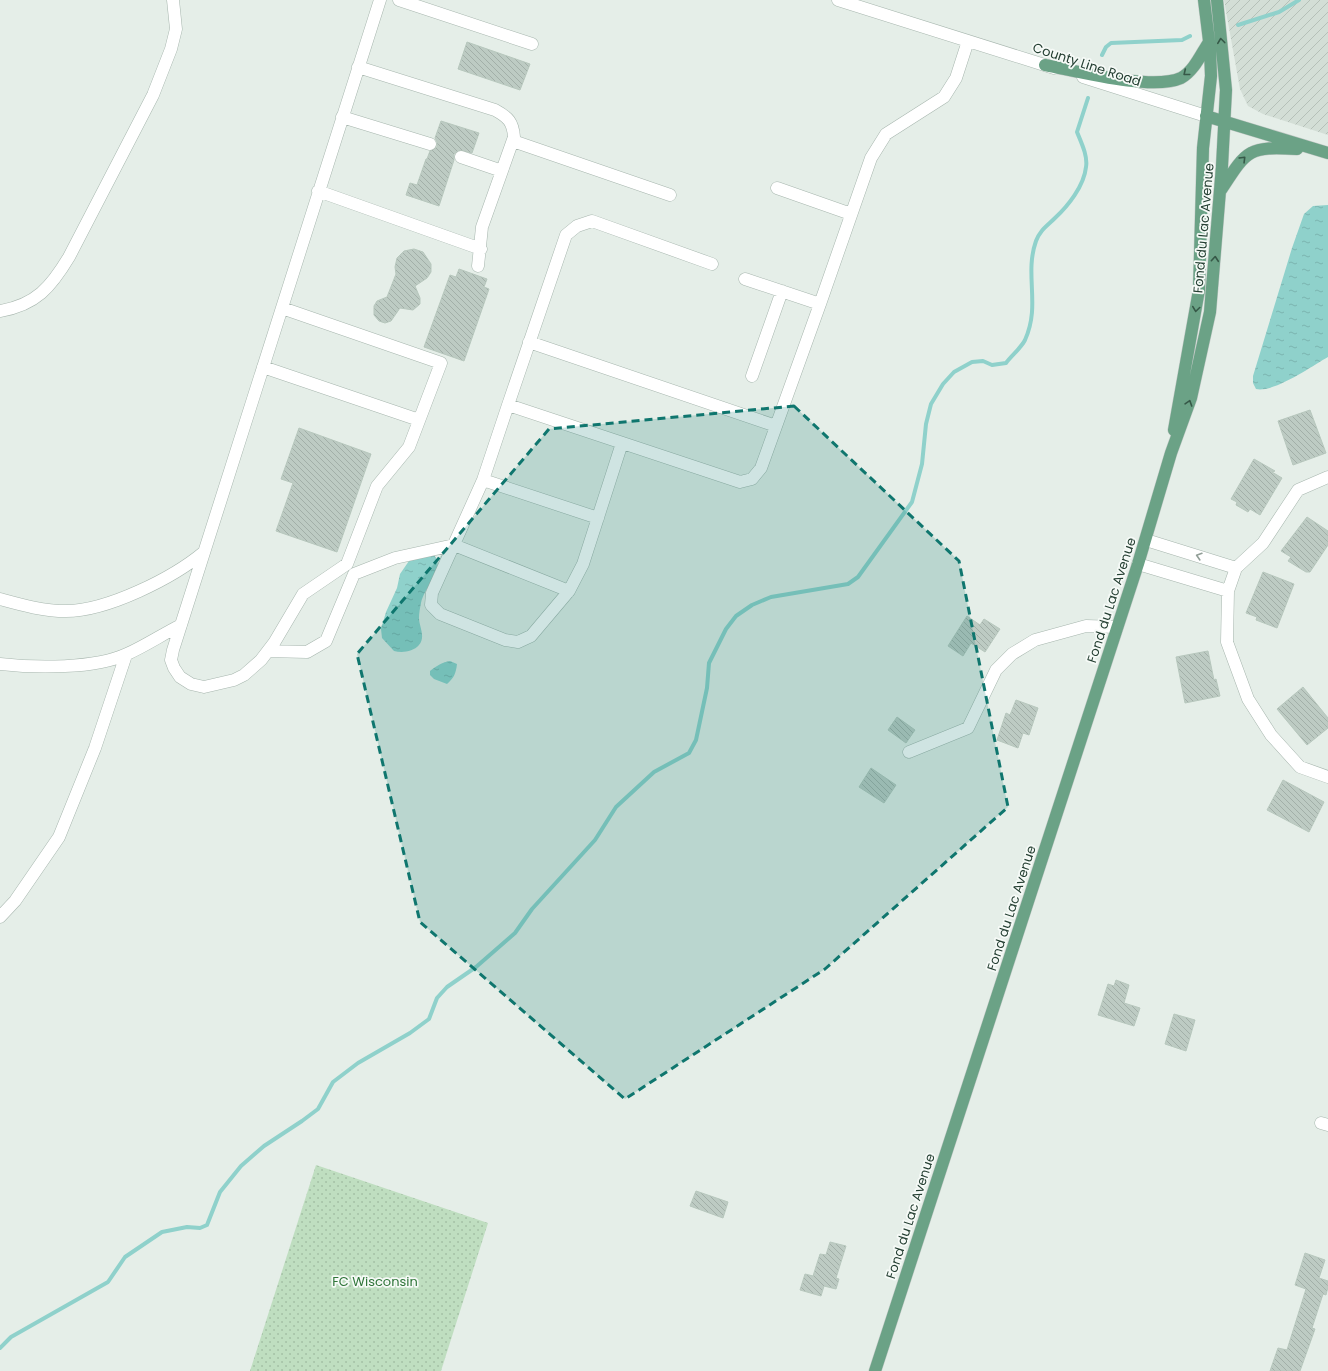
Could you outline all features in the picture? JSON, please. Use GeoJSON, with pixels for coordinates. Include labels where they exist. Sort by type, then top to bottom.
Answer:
{"type":"FeatureCollection","features":[{"type":"Feature","properties":{"kind":"main road","name":"Fond du Lac Avenue"},"geometry":{"type":"LineString","coordinates":[[1171,453],[1198,290],[1203,148],[1211,76],[1204,0]]}},
{"type":"Feature","properties":{"kind":"main road","name":"Fond du Lac Avenue"},"geometry":{"type":"LineString","coordinates":[[875,1371],[1146,540],[1171,453],[1191,398],[1204,344],[1212,290],[1221,191],[1225,122],[1224,66],[1217,0]]}},
{"type":"Feature","properties":{"kind":"main road"},"geometry":{"type":"LineString","coordinates":[[1045,65],[1139,81],[1168,82],[1189,72],[1209,42]]}},
{"type":"Feature","properties":{"kind":"main road","name":"County Line Road"},"geometry":{"type":"LineString","coordinates":[[1206,116],[1322,152]]}},
{"type":"Feature","properties":{"kind":"main road"},"geometry":{"type":"LineString","coordinates":[[1221,191],[1239,162],[1246,155],[1257,149],[1271,147],[1322,152]]}},
{"type":"Feature","properties":{"kind":"street"},"geometry":{"type":"LineString","coordinates":[[0,311],[23,305],[35,298],[53,283],[68,257],[153,95],[171,49],[176,29],[173,0]]}},
{"type":"Feature","properties":{"kind":"street"},"geometry":{"type":"LineString","coordinates":[[282,308],[441,363],[410,446],[377,486],[347,564],[302,594],[268,651],[252,668],[234,680],[210,686],[196,686],[184,680],[174,668],[172,660],[173,650],[380,0]]}},
{"type":"Feature","properties":{"kind":"street"},"geometry":{"type":"LineString","coordinates":[[399,0],[532,44]]}},
{"type":"Feature","properties":{"kind":"street","name":"County Line Road"},"geometry":{"type":"LineString","coordinates":[[838,0],[1206,116]]}},
{"type":"Feature","properties":{"kind":"street"},"geometry":{"type":"LineString","coordinates":[[508,405],[740,482],[752,479],[761,468],[820,304],[870,158],[886,134],[944,97],[956,78],[968,41]]}},
{"type":"Feature","properties":{"kind":"street"},"geometry":{"type":"LineString","coordinates":[[358,67],[495,110],[507,116],[514,127],[513,141],[480,234],[481,249],[478,266]]}},
{"type":"Feature","properties":{"kind":"street"},"geometry":{"type":"LineString","coordinates":[[342,117],[430,144]]}},
{"type":"Feature","properties":{"kind":"street"},"geometry":{"type":"LineString","coordinates":[[513,141],[670,195]]}},
{"type":"Feature","properties":{"kind":"street"},"geometry":{"type":"LineString","coordinates":[[460,157],[502,171]]}},
{"type":"Feature","properties":{"kind":"street"},"geometry":{"type":"LineString","coordinates":[[777,188],[851,214]]}},
{"type":"Feature","properties":{"kind":"street"},"geometry":{"type":"LineString","coordinates":[[318,191],[481,249]]}},
{"type":"Feature","properties":{"kind":"street"},"geometry":{"type":"LineString","coordinates":[[622,443],[583,564],[569,591],[531,636],[518,642],[505,640],[440,614],[431,605],[432,593],[483,480],[566,235],[577,226],[592,221],[712,264]]}},
{"type":"Feature","properties":{"kind":"street"},"geometry":{"type":"LineString","coordinates":[[746,279],[820,304]]}},
{"type":"Feature","properties":{"kind":"street"},"geometry":{"type":"LineString","coordinates":[[752,376],[782,291]]}},
{"type":"Feature","properties":{"kind":"street"},"geometry":{"type":"LineString","coordinates":[[530,342],[776,426]]}},
{"type":"Feature","properties":{"kind":"street"},"geometry":{"type":"LineString","coordinates":[[263,367],[419,420]]}},
{"type":"Feature","properties":{"kind":"street"},"geometry":{"type":"LineString","coordinates":[[1328,477],[1298,490],[1263,543],[1236,568],[1228,591],[1227,642],[1248,699],[1271,735],[1300,767],[1328,777]]}},
{"type":"Feature","properties":{"kind":"street"},"geometry":{"type":"LineString","coordinates":[[483,480],[598,518]]}},
{"type":"Feature","properties":{"kind":"street"},"geometry":{"type":"LineString","coordinates":[[1146,540],[1236,568]]}},
{"type":"Feature","properties":{"kind":"street"},"geometry":{"type":"LineString","coordinates":[[268,651],[307,652],[326,641],[354,574],[395,558],[454,545],[569,591]]}},
{"type":"Feature","properties":{"kind":"street"},"geometry":{"type":"LineString","coordinates":[[0,599],[49,610],[85,610],[129,594],[178,572],[204,552]]}},
{"type":"Feature","properties":{"kind":"street"},"geometry":{"type":"LineString","coordinates":[[1138,564],[1228,591]]}},
{"type":"Feature","properties":{"kind":"street"},"geometry":{"type":"LineString","coordinates":[[0,664],[14,666],[90,665],[126,655],[181,625]]}},
{"type":"Feature","properties":{"kind":"street"},"geometry":{"type":"LineString","coordinates":[[910,752],[968,728],[996,670],[1012,654],[1035,640],[1086,626],[1117,627]]}},
{"type":"Feature","properties":{"kind":"street"},"geometry":{"type":"LineString","coordinates":[[0,917],[15,901],[59,837],[96,748],[126,655]]}},
{"type":"Feature","properties":{"kind":"highlighted area"},"geometry":{"type":"Polygon","coordinates":[[[794,406],[959,561],[1008,807],[825,969],[625,1099],[420,922],[357,654],[549,429],[794,406]]]}},
{"type":"Feature","properties":{"kind":"shaded area"},"geometry":{"type":"Polygon","coordinates":[[[1224,0],[1328,0],[1328,135],[1263,114],[1248,106],[1240,89],[1224,0]]]}},
{"type":"Feature","properties":{"kind":"green space","name":"FC Wisconsin"},"geometry":{"type":"Polygon","coordinates":[[[316,1165],[488,1223],[441,1371],[250,1371],[316,1165]]]}},
{"type":"Feature","properties":{"kind":"water"},"geometry":{"type":"Polygon","coordinates":[[[1328,205],[1328,357],[1273,387],[1256,389],[1253,383],[1253,376],[1292,248],[1304,214],[1313,206],[1328,205]]]}},
{"type":"Feature","properties":{"kind":"water"},"geometry":{"type":"Polygon","coordinates":[[[431,551],[438,564],[435,576],[424,596],[419,612],[422,635],[421,642],[411,651],[394,651],[382,638],[381,629],[386,612],[397,588],[400,574],[411,558],[431,551]]]}},
{"type":"Feature","properties":{"kind":"water"},"geometry":{"type":"Polygon","coordinates":[[[450,661],[457,664],[454,675],[447,684],[434,679],[430,675],[430,671],[435,667],[450,661]]]}},
{"type":"Feature","properties":{"kind":"building"},"geometry":{"type":"Polygon","coordinates":[[[467,42],[530,64],[520,90],[458,69],[467,42]]]}},
{"type":"Feature","properties":{"kind":"building"},"geometry":{"type":"Polygon","coordinates":[[[441,121],[479,133],[472,153],[460,150],[454,154],[454,160],[439,206],[406,195],[410,183],[417,185],[430,151],[437,147],[435,138],[441,121]]]}},
{"type":"Feature","properties":{"kind":"building"},"geometry":{"type":"Polygon","coordinates":[[[414,249],[423,252],[431,264],[431,272],[427,278],[415,286],[420,298],[420,304],[413,310],[400,308],[391,321],[385,323],[379,321],[374,315],[374,306],[377,301],[387,297],[396,274],[395,267],[397,258],[404,251],[414,249]]]}},
{"type":"Feature","properties":{"kind":"building"},"geometry":{"type":"Polygon","coordinates":[[[459,269],[487,279],[484,287],[489,289],[464,361],[424,347],[450,275],[456,277],[459,269]]]}},
{"type":"Feature","properties":{"kind":"building"},"geometry":{"type":"Polygon","coordinates":[[[1310,410],[1326,453],[1293,465],[1278,421],[1310,410]]]}},
{"type":"Feature","properties":{"kind":"building"},"geometry":{"type":"Polygon","coordinates":[[[299,428],[371,454],[337,552],[276,531],[293,483],[281,479],[299,428]]]}},
{"type":"Feature","properties":{"kind":"building"},"geometry":{"type":"Polygon","coordinates":[[[1254,459],[1275,471],[1272,472],[1282,478],[1260,515],[1250,509],[1248,512],[1236,505],[1237,502],[1231,499],[1254,459]]]}},
{"type":"Feature","properties":{"kind":"building"},"geometry":{"type":"Polygon","coordinates":[[[1307,517],[1328,531],[1328,545],[1310,572],[1306,572],[1288,561],[1291,557],[1281,551],[1307,517]]]}},
{"type":"Feature","properties":{"kind":"building"},"geometry":{"type":"Polygon","coordinates":[[[1263,572],[1294,584],[1277,628],[1256,620],[1257,617],[1246,613],[1263,572]]]}},
{"type":"Feature","properties":{"kind":"building"},"geometry":{"type":"Polygon","coordinates":[[[967,616],[980,625],[984,619],[1000,629],[985,652],[971,643],[963,656],[948,646],[967,616]]]}},
{"type":"Feature","properties":{"kind":"building"},"geometry":{"type":"Polygon","coordinates":[[[1208,651],[1214,680],[1216,679],[1220,696],[1185,703],[1176,657],[1208,651]]]}},
{"type":"Feature","properties":{"kind":"building"},"geometry":{"type":"Polygon","coordinates":[[[1303,687],[1328,718],[1328,728],[1307,745],[1277,709],[1303,687]]]}},
{"type":"Feature","properties":{"kind":"building"},"geometry":{"type":"Polygon","coordinates":[[[1016,700],[1038,708],[1029,735],[1023,733],[1018,748],[997,740],[1006,713],[1010,715],[1016,700]]]}},
{"type":"Feature","properties":{"kind":"building"},"geometry":{"type":"Polygon","coordinates":[[[897,717],[915,730],[906,743],[888,730],[897,717]]]}},
{"type":"Feature","properties":{"kind":"building"},"geometry":{"type":"Polygon","coordinates":[[[871,768],[896,785],[884,803],[859,787],[871,768]]]}},
{"type":"Feature","properties":{"kind":"building"},"geometry":{"type":"Polygon","coordinates":[[[1283,780],[1324,802],[1309,832],[1267,810],[1283,780]]]}},
{"type":"Feature","properties":{"kind":"building"},"geometry":{"type":"Polygon","coordinates":[[[1116,980],[1129,985],[1124,1003],[1140,1008],[1134,1026],[1098,1015],[1108,984],[1114,986],[1116,980]]]}},
{"type":"Feature","properties":{"kind":"building"},"geometry":{"type":"Polygon","coordinates":[[[1174,1014],[1195,1020],[1186,1051],[1165,1044],[1174,1014]]]}},
{"type":"Feature","properties":{"kind":"building"},"geometry":{"type":"Polygon","coordinates":[[[696,1191],[728,1202],[723,1218],[690,1206],[696,1191]]]}},
{"type":"Feature","properties":{"kind":"building"},"geometry":{"type":"Polygon","coordinates":[[[830,1242],[846,1246],[836,1278],[839,1279],[836,1289],[824,1286],[821,1296],[800,1290],[805,1274],[813,1276],[820,1254],[826,1255],[830,1242]]]}},
{"type":"Feature","properties":{"kind":"building"},"geometry":{"type":"Polygon","coordinates":[[[1305,1253],[1325,1260],[1319,1278],[1328,1281],[1326,1295],[1323,1294],[1312,1328],[1315,1329],[1300,1371],[1270,1371],[1278,1348],[1287,1350],[1306,1289],[1295,1285],[1305,1253]]]}},
{"type":"Feature","properties":{"kind":"waterway"},"geometry":{"type":"LineString","coordinates":[[1238,25],[1279,12],[1299,0]]}},
{"type":"Feature","properties":{"kind":"waterway"},"geometry":{"type":"LineString","coordinates":[[1102,55],[1106,47],[1111,43],[1182,40],[1190,36]]}},
{"type":"Feature","properties":{"kind":"waterway"},"geometry":{"type":"LineString","coordinates":[[0,1348],[11,1337],[108,1282],[125,1257],[162,1232],[187,1227],[200,1228],[207,1225],[220,1192],[241,1166],[264,1146],[318,1109],[333,1082],[358,1063],[410,1033],[429,1019],[437,998],[447,987],[476,967],[515,933],[532,909],[595,840],[616,807],[654,772],[689,753],[696,740],[707,688],[709,663],[726,629],[736,616],[752,605],[771,597],[848,584],[858,577],[912,502],[922,464],[926,424],[931,404],[943,384],[954,372],[972,362],[983,361],[992,365],[1006,363],[1025,340],[1030,327],[1032,315],[1031,266],[1036,241],[1042,231],[1070,202],[1079,188],[1085,174],[1086,158],[1077,132],[1088,98]]}}]}
